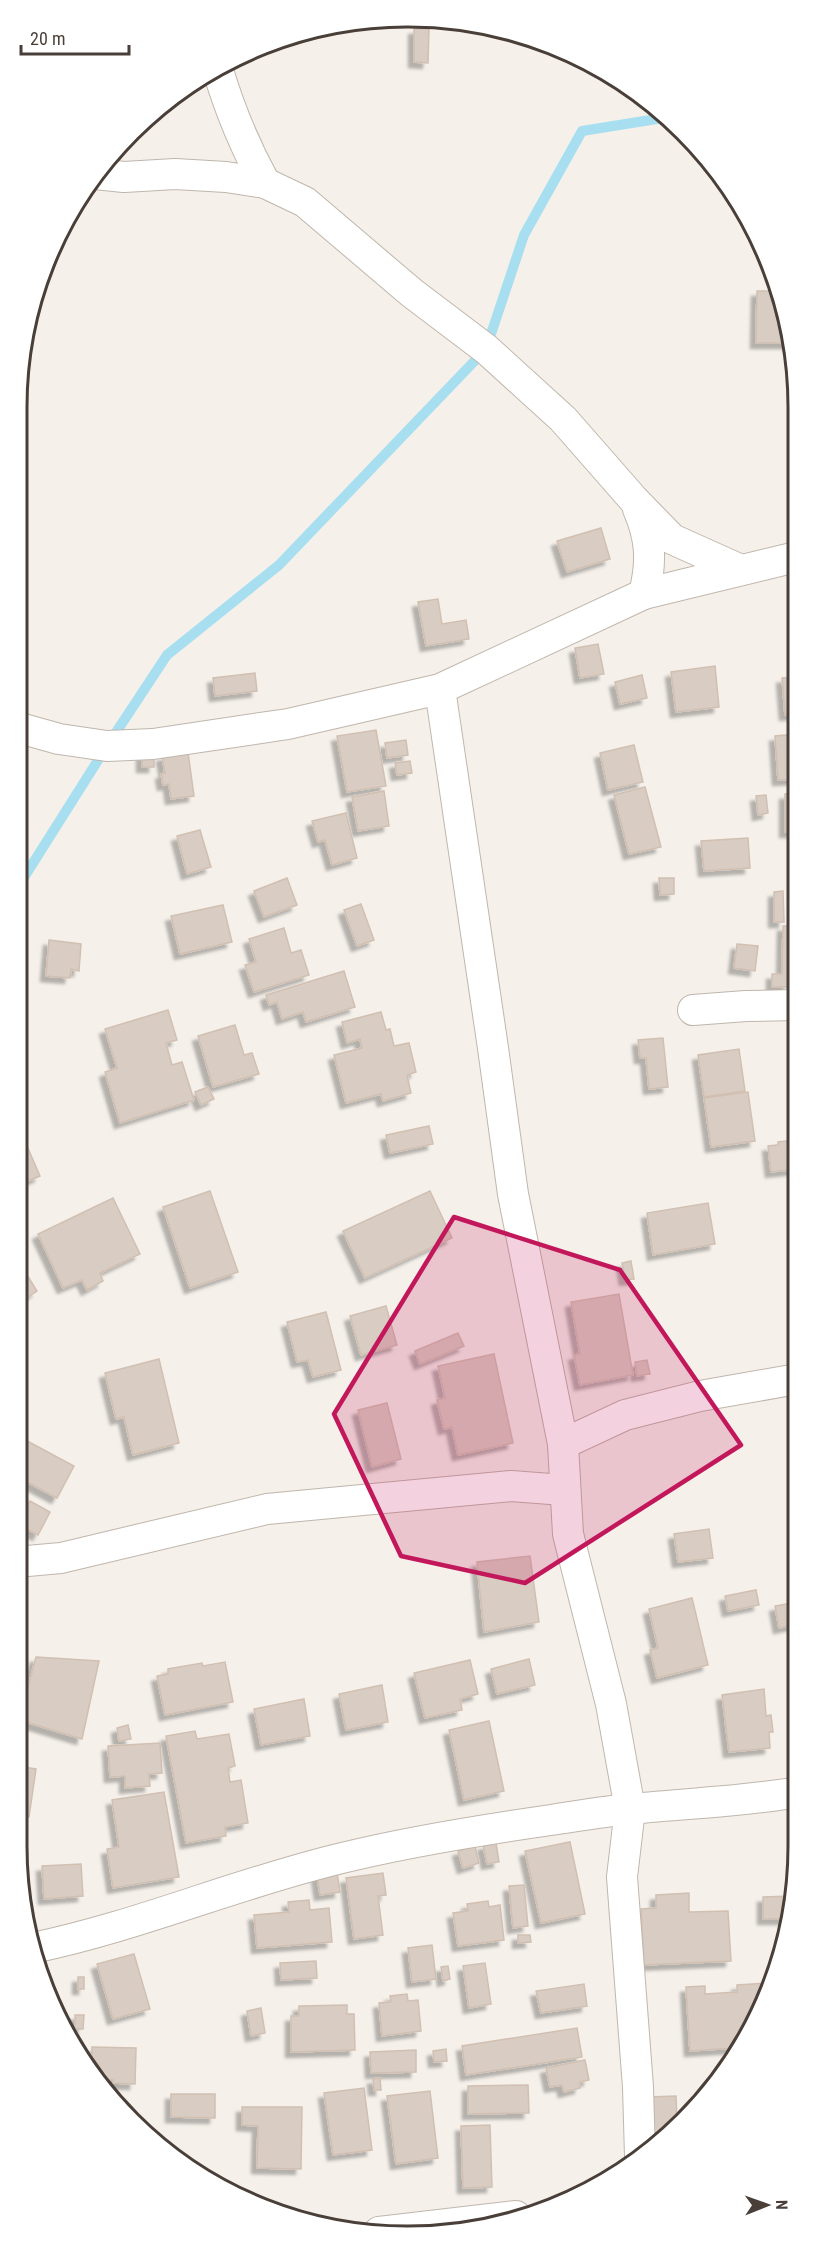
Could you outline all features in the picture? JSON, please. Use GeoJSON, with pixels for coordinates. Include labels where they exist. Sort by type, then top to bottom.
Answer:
{"type":"FeatureCollection","features":[{"type":"Feature","properties":{"kind":"street"},"geometry":{"type":"LineString","coordinates":[[220,76],[247,150],[265,183]]}},
{"type":"Feature","properties":{"kind":"street"},"geometry":{"type":"LineString","coordinates":[[107,175],[124,177],[175,174],[226,177],[265,183],[305,202],[412,293],[486,349],[563,419],[672,540],[741,570]]}},
{"type":"Feature","properties":{"kind":"street"},"geometry":{"type":"LineString","coordinates":[[634,500],[645,524],[650,546],[650,570],[644,594]]}},
{"type":"Feature","properties":{"kind":"street"},"geometry":{"type":"LineString","coordinates":[[27,730],[58,739],[107,746],[153,744],[288,724],[440,689],[644,594],[788,559]]}},
{"type":"Feature","properties":{"kind":"street"},"geometry":{"type":"LineString","coordinates":[[440,689],[513,1194],[563,1444],[568,1534],[611,1704],[630,1809],[622,1877],[638,2087],[640,2146]]}},
{"type":"Feature","properties":{"kind":"street"},"geometry":{"type":"LineString","coordinates":[[693,1010],[788,1005]]}},
{"type":"Feature","properties":{"kind":"street"},"geometry":{"type":"LineString","coordinates":[[563,1444],[625,1415],[700,1396],[788,1381]]}},
{"type":"Feature","properties":{"kind":"street"},"geometry":{"type":"LineString","coordinates":[[27,1561],[61,1558],[267,1509],[511,1486],[564,1490]]}},
{"type":"Feature","properties":{"kind":"street"},"geometry":{"type":"LineString","coordinates":[[41,1946],[129,1924],[223,1892],[342,1858],[473,1831],[630,1809],[756,1799],[788,1794]]}},
{"type":"Feature","properties":{"kind":"highlighted area"},"geometry":{"type":"Polygon","coordinates":[[[454,1217],[620,1270],[741,1445],[525,1583],[401,1556],[334,1414],[454,1217]]]}},
{"type":"Feature","properties":{"kind":"building"},"geometry":{"type":"Polygon","coordinates":[[[414,29],[429,29],[428,63],[414,62],[414,29]]]}},
{"type":"Feature","properties":{"kind":"building"},"geometry":{"type":"Polygon","coordinates":[[[757,291],[770,291],[783,343],[756,343],[757,291]]]}},
{"type":"Feature","properties":{"kind":"building"},"geometry":{"type":"Polygon","coordinates":[[[601,528],[610,559],[567,572],[557,541],[601,528]]]}},
{"type":"Feature","properties":{"kind":"building"},"geometry":{"type":"Polygon","coordinates":[[[438,599],[442,624],[466,620],[469,639],[426,646],[418,602],[438,599]]]}},
{"type":"Feature","properties":{"kind":"building"},"geometry":{"type":"Polygon","coordinates":[[[598,644],[604,674],[580,678],[575,648],[598,644]]]}},
{"type":"Feature","properties":{"kind":"building"},"geometry":{"type":"Polygon","coordinates":[[[715,666],[719,707],[676,712],[671,672],[715,666]]]}},
{"type":"Feature","properties":{"kind":"building"},"geometry":{"type":"Polygon","coordinates":[[[255,673],[257,691],[215,696],[213,678],[255,673]]]}},
{"type":"Feature","properties":{"kind":"building"},"geometry":{"type":"Polygon","coordinates":[[[642,675],[647,698],[620,704],[615,682],[642,675]]]}},
{"type":"Feature","properties":{"kind":"building"},"geometry":{"type":"Polygon","coordinates":[[[782,678],[788,678],[788,715],[785,715],[782,678]]]}},
{"type":"Feature","properties":{"kind":"building"},"geometry":{"type":"Polygon","coordinates":[[[376,730],[386,786],[347,792],[337,736],[376,730]]]}},
{"type":"Feature","properties":{"kind":"building"},"geometry":{"type":"Polygon","coordinates":[[[788,735],[788,779],[778,780],[775,736],[788,735]]]}},
{"type":"Feature","properties":{"kind":"building"},"geometry":{"type":"Polygon","coordinates":[[[406,740],[408,755],[387,758],[385,743],[406,740]]]}},
{"type":"Feature","properties":{"kind":"building"},"geometry":{"type":"Polygon","coordinates":[[[634,745],[643,782],[608,790],[600,753],[634,745]]]}},
{"type":"Feature","properties":{"kind":"building"},"geometry":{"type":"Polygon","coordinates":[[[188,752],[194,796],[171,799],[169,784],[163,785],[161,774],[165,773],[162,756],[188,752]]]}},
{"type":"Feature","properties":{"kind":"building"},"geometry":{"type":"Polygon","coordinates":[[[142,754],[154,754],[154,767],[142,767],[142,754]]]}},
{"type":"Feature","properties":{"kind":"building"},"geometry":{"type":"Polygon","coordinates":[[[410,761],[412,773],[397,775],[395,763],[410,761]]]}},
{"type":"Feature","properties":{"kind":"building"},"geometry":{"type":"Polygon","coordinates":[[[645,787],[661,847],[629,854],[614,795],[645,787]]]}},
{"type":"Feature","properties":{"kind":"building"},"geometry":{"type":"Polygon","coordinates":[[[384,791],[389,826],[358,831],[352,797],[384,791]]]}},
{"type":"Feature","properties":{"kind":"building"},"geometry":{"type":"Polygon","coordinates":[[[785,794],[788,794],[788,832],[785,832],[785,794]]]}},
{"type":"Feature","properties":{"kind":"building"},"geometry":{"type":"Polygon","coordinates":[[[766,795],[768,813],[758,815],[756,796],[766,795]]]}},
{"type":"Feature","properties":{"kind":"building"},"geometry":{"type":"Polygon","coordinates":[[[346,813],[357,858],[332,865],[325,840],[318,842],[312,821],[346,813]]]}},
{"type":"Feature","properties":{"kind":"building"},"geometry":{"type":"Polygon","coordinates":[[[200,830],[211,867],[187,874],[177,836],[200,830]]]}},
{"type":"Feature","properties":{"kind":"building"},"geometry":{"type":"Polygon","coordinates":[[[748,838],[750,868],[704,871],[701,841],[748,838]]]}},
{"type":"Feature","properties":{"kind":"building"},"geometry":{"type":"Polygon","coordinates":[[[287,878],[297,905],[264,917],[254,891],[287,878]]]}},
{"type":"Feature","properties":{"kind":"building"},"geometry":{"type":"Polygon","coordinates":[[[659,878],[674,878],[674,894],[660,895],[659,878]]]}},
{"type":"Feature","properties":{"kind":"building"},"geometry":{"type":"Polygon","coordinates":[[[783,891],[784,922],[774,922],[774,892],[783,891]]]}},
{"type":"Feature","properties":{"kind":"building"},"geometry":{"type":"Polygon","coordinates":[[[361,904],[374,940],[357,946],[344,910],[361,904]]]}},
{"type":"Feature","properties":{"kind":"building"},"geometry":{"type":"Polygon","coordinates":[[[223,905],[232,942],[180,954],[171,916],[223,905]]]}},
{"type":"Feature","properties":{"kind":"building"},"geometry":{"type":"Polygon","coordinates":[[[783,926],[788,926],[788,987],[772,987],[772,974],[782,974],[783,926]]]}},
{"type":"Feature","properties":{"kind":"building"},"geometry":{"type":"Polygon","coordinates":[[[284,928],[291,953],[301,950],[309,975],[254,992],[245,965],[256,962],[249,939],[284,928]]]}},
{"type":"Feature","properties":{"kind":"building"},"geometry":{"type":"Polygon","coordinates":[[[49,940],[81,944],[79,971],[71,969],[70,978],[46,976],[49,940]]]}},
{"type":"Feature","properties":{"kind":"building"},"geometry":{"type":"Polygon","coordinates":[[[737,944],[758,946],[755,971],[734,968],[737,944]]]}},
{"type":"Feature","properties":{"kind":"building"},"geometry":{"type":"Polygon","coordinates":[[[344,971],[355,1007],[306,1022],[303,1012],[282,1019],[277,1002],[269,1005],[266,995],[344,971]]]}},
{"type":"Feature","properties":{"kind":"building"},"geometry":{"type":"Polygon","coordinates":[[[168,1010],[177,1040],[166,1043],[172,1065],[182,1062],[194,1100],[120,1123],[105,1072],[117,1068],[105,1029],[168,1010]]]}},
{"type":"Feature","properties":{"kind":"building"},"geometry":{"type":"Polygon","coordinates":[[[381,1012],[386,1030],[390,1029],[394,1046],[409,1043],[416,1072],[407,1075],[411,1093],[383,1101],[381,1094],[346,1103],[334,1055],[362,1048],[360,1039],[347,1043],[342,1022],[381,1012]]]}},
{"type":"Feature","properties":{"kind":"building"},"geometry":{"type":"Polygon","coordinates":[[[235,1025],[244,1055],[252,1053],[259,1074],[213,1087],[198,1036],[235,1025]]]}},
{"type":"Feature","properties":{"kind":"building"},"geometry":{"type":"Polygon","coordinates":[[[663,1038],[668,1087],[649,1089],[646,1058],[640,1058],[638,1040],[663,1038]]]}},
{"type":"Feature","properties":{"kind":"building"},"geometry":{"type":"Polygon","coordinates":[[[739,1049],[745,1091],[704,1097],[698,1055],[739,1049]]]}},
{"type":"Feature","properties":{"kind":"building"},"geometry":{"type":"Polygon","coordinates":[[[208,1087],[214,1099],[201,1105],[195,1092],[208,1087]]]}},
{"type":"Feature","properties":{"kind":"building"},"geometry":{"type":"Polygon","coordinates":[[[748,1092],[755,1141],[711,1147],[704,1098],[748,1092]]]}},
{"type":"Feature","properties":{"kind":"building"},"geometry":{"type":"Polygon","coordinates":[[[429,1126],[433,1144],[390,1153],[386,1135],[429,1126]]]}},
{"type":"Feature","properties":{"kind":"building"},"geometry":{"type":"Polygon","coordinates":[[[788,1141],[788,1170],[771,1172],[768,1146],[778,1145],[778,1142],[788,1141]]]}},
{"type":"Feature","properties":{"kind":"building"},"geometry":{"type":"Polygon","coordinates":[[[27,1146],[40,1176],[27,1181],[27,1146]]]}},
{"type":"Feature","properties":{"kind":"building"},"geometry":{"type":"Polygon","coordinates":[[[210,1191],[238,1272],[190,1288],[163,1207],[210,1191]]]}},
{"type":"Feature","properties":{"kind":"building"},"geometry":{"type":"Polygon","coordinates":[[[430,1191],[452,1238],[365,1278],[343,1231],[430,1191]]]}},
{"type":"Feature","properties":{"kind":"building"},"geometry":{"type":"Polygon","coordinates":[[[113,1198],[140,1254],[100,1273],[103,1281],[87,1290],[82,1280],[63,1288],[38,1234],[113,1198]]]}},
{"type":"Feature","properties":{"kind":"building"},"geometry":{"type":"Polygon","coordinates":[[[708,1203],[715,1244],[653,1255],[647,1213],[708,1203]]]}},
{"type":"Feature","properties":{"kind":"building"},"geometry":{"type":"Polygon","coordinates":[[[631,1261],[634,1279],[625,1280],[622,1263],[631,1261]]]}},
{"type":"Feature","properties":{"kind":"building"},"geometry":{"type":"Polygon","coordinates":[[[27,1275],[37,1291],[27,1298],[27,1275]]]}},
{"type":"Feature","properties":{"kind":"building"},"geometry":{"type":"Polygon","coordinates":[[[619,1294],[633,1375],[580,1385],[574,1355],[580,1354],[571,1302],[619,1294]]]}},
{"type":"Feature","properties":{"kind":"building"},"geometry":{"type":"Polygon","coordinates":[[[386,1306],[397,1345],[361,1355],[350,1316],[386,1306]]]}},
{"type":"Feature","properties":{"kind":"building"},"geometry":{"type":"Polygon","coordinates":[[[326,1312],[341,1370],[313,1377],[308,1360],[297,1362],[287,1322],[326,1312]]]}},
{"type":"Feature","properties":{"kind":"building"},"geometry":{"type":"Polygon","coordinates":[[[458,1333],[464,1346],[420,1364],[415,1351],[458,1333]]]}},
{"type":"Feature","properties":{"kind":"building"},"geometry":{"type":"Polygon","coordinates":[[[494,1354],[513,1443],[458,1455],[452,1427],[444,1429],[437,1400],[445,1398],[438,1366],[494,1354]]]}},
{"type":"Feature","properties":{"kind":"building"},"geometry":{"type":"Polygon","coordinates":[[[159,1359],[179,1443],[133,1455],[124,1417],[116,1419],[105,1373],[159,1359]]]}},
{"type":"Feature","properties":{"kind":"building"},"geometry":{"type":"Polygon","coordinates":[[[647,1360],[650,1374],[637,1376],[635,1362],[647,1360]]]}},
{"type":"Feature","properties":{"kind":"building"},"geometry":{"type":"Polygon","coordinates":[[[387,1403],[401,1459],[372,1467],[358,1410],[387,1403]]]}},
{"type":"Feature","properties":{"kind":"building"},"geometry":{"type":"Polygon","coordinates":[[[27,1441],[74,1466],[57,1498],[27,1482],[27,1441]]]}},
{"type":"Feature","properties":{"kind":"building"},"geometry":{"type":"Polygon","coordinates":[[[30,1501],[50,1512],[38,1535],[27,1529],[27,1507],[30,1501]]]}},
{"type":"Feature","properties":{"kind":"building"},"geometry":{"type":"Polygon","coordinates":[[[709,1529],[713,1558],[678,1562],[674,1534],[709,1529]]]}},
{"type":"Feature","properties":{"kind":"building"},"geometry":{"type":"Polygon","coordinates":[[[530,1556],[539,1622],[484,1632],[477,1562],[530,1556]]]}},
{"type":"Feature","properties":{"kind":"building"},"geometry":{"type":"Polygon","coordinates":[[[756,1590],[759,1605],[728,1611],[725,1596],[756,1590]]]}},
{"type":"Feature","properties":{"kind":"building"},"geometry":{"type":"Polygon","coordinates":[[[692,1598],[708,1665],[657,1678],[650,1650],[658,1648],[649,1609],[692,1598]]]}},
{"type":"Feature","properties":{"kind":"building"},"geometry":{"type":"Polygon","coordinates":[[[788,1604],[788,1626],[779,1628],[775,1606],[788,1604]]]}},
{"type":"Feature","properties":{"kind":"building"},"geometry":{"type":"Polygon","coordinates":[[[36,1657],[99,1661],[82,1739],[27,1722],[27,1690],[36,1657]]]}},
{"type":"Feature","properties":{"kind":"building"},"geometry":{"type":"Polygon","coordinates":[[[529,1659],[535,1685],[497,1694],[491,1669],[529,1659]]]}},
{"type":"Feature","properties":{"kind":"building"},"geometry":{"type":"Polygon","coordinates":[[[470,1660],[478,1694],[460,1699],[462,1710],[425,1718],[414,1673],[470,1660]]]}},
{"type":"Feature","properties":{"kind":"building"},"geometry":{"type":"Polygon","coordinates":[[[225,1662],[233,1702],[165,1715],[157,1676],[168,1674],[168,1669],[202,1663],[203,1666],[225,1662]]]}},
{"type":"Feature","properties":{"kind":"building"},"geometry":{"type":"Polygon","coordinates":[[[382,1685],[388,1722],[346,1730],[339,1694],[382,1685]]]}},
{"type":"Feature","properties":{"kind":"building"},"geometry":{"type":"Polygon","coordinates":[[[764,1689],[766,1716],[771,1715],[773,1732],[769,1732],[770,1748],[729,1752],[722,1695],[764,1689]]]}},
{"type":"Feature","properties":{"kind":"building"},"geometry":{"type":"Polygon","coordinates":[[[304,1699],[310,1736],[261,1745],[254,1709],[304,1699]]]}},
{"type":"Feature","properties":{"kind":"building"},"geometry":{"type":"Polygon","coordinates":[[[489,1721],[504,1791],[464,1800],[449,1730],[489,1721]]]}},
{"type":"Feature","properties":{"kind":"building"},"geometry":{"type":"Polygon","coordinates":[[[128,1725],[131,1739],[119,1741],[117,1728],[128,1725]]]}},
{"type":"Feature","properties":{"kind":"building"},"geometry":{"type":"Polygon","coordinates":[[[195,1731],[197,1739],[229,1734],[235,1766],[228,1768],[230,1782],[241,1780],[248,1823],[225,1827],[226,1836],[186,1843],[166,1736],[195,1731]]]}},
{"type":"Feature","properties":{"kind":"building"},"geometry":{"type":"Polygon","coordinates":[[[160,1743],[162,1773],[149,1774],[150,1786],[125,1788],[125,1776],[110,1777],[108,1746],[160,1743]]]}},
{"type":"Feature","properties":{"kind":"building"},"geometry":{"type":"Polygon","coordinates":[[[27,1768],[36,1769],[29,1817],[27,1817],[27,1768]]]}},
{"type":"Feature","properties":{"kind":"building"},"geometry":{"type":"Polygon","coordinates":[[[164,1792],[179,1877],[113,1888],[107,1849],[119,1847],[112,1800],[164,1792]]]}},
{"type":"Feature","properties":{"kind":"building"},"geometry":{"type":"Polygon","coordinates":[[[570,1842],[585,1914],[541,1923],[525,1851],[570,1842]]]}},
{"type":"Feature","properties":{"kind":"building"},"geometry":{"type":"Polygon","coordinates":[[[496,1843],[499,1862],[487,1864],[483,1845],[496,1843]]]}},
{"type":"Feature","properties":{"kind":"building"},"geometry":{"type":"Polygon","coordinates":[[[475,1846],[479,1863],[463,1868],[458,1851],[475,1846]]]}},
{"type":"Feature","properties":{"kind":"building"},"geometry":{"type":"Polygon","coordinates":[[[81,1864],[83,1896],[44,1899],[42,1866],[81,1864]]]}},
{"type":"Feature","properties":{"kind":"building"},"geometry":{"type":"Polygon","coordinates":[[[337,1872],[340,1892],[320,1895],[317,1875],[337,1872]]]}},
{"type":"Feature","properties":{"kind":"building"},"geometry":{"type":"Polygon","coordinates":[[[383,1873],[386,1895],[378,1896],[383,1935],[354,1939],[346,1878],[383,1873]]]}},
{"type":"Feature","properties":{"kind":"building"},"geometry":{"type":"Polygon","coordinates":[[[524,1885],[528,1926],[513,1928],[509,1886],[524,1885]]]}},
{"type":"Feature","properties":{"kind":"building"},"geometry":{"type":"Polygon","coordinates":[[[689,1893],[689,1912],[728,1911],[731,1961],[644,1965],[641,1909],[656,1908],[656,1895],[689,1893]]]}},
{"type":"Feature","properties":{"kind":"building"},"geometry":{"type":"Polygon","coordinates":[[[785,1896],[781,1919],[763,1919],[763,1897],[785,1896]]]}},
{"type":"Feature","properties":{"kind":"building"},"geometry":{"type":"Polygon","coordinates":[[[309,1900],[310,1910],[329,1908],[332,1942],[257,1948],[254,1915],[289,1912],[288,1902],[309,1900]]]}},
{"type":"Feature","properties":{"kind":"building"},"geometry":{"type":"Polygon","coordinates":[[[488,1901],[489,1907],[500,1905],[504,1940],[458,1946],[453,1913],[468,1911],[467,1904],[488,1901]]]}},
{"type":"Feature","properties":{"kind":"building"},"geometry":{"type":"Polygon","coordinates":[[[518,1935],[530,1935],[531,1942],[518,1943],[518,1935]]]}},
{"type":"Feature","properties":{"kind":"building"},"geometry":{"type":"Polygon","coordinates":[[[432,1945],[436,1979],[412,1982],[408,1948],[432,1945]]]}},
{"type":"Feature","properties":{"kind":"building"},"geometry":{"type":"Polygon","coordinates":[[[134,1954],[150,2009],[113,2019],[97,1964],[134,1954]]]}},
{"type":"Feature","properties":{"kind":"building"},"geometry":{"type":"Polygon","coordinates":[[[316,1961],[317,1978],[281,1980],[280,1963],[316,1961]]]}},
{"type":"Feature","properties":{"kind":"building"},"geometry":{"type":"Polygon","coordinates":[[[485,1963],[491,2004],[469,2008],[463,1966],[485,1963]]]}},
{"type":"Feature","properties":{"kind":"building"},"geometry":{"type":"Polygon","coordinates":[[[448,1966],[450,1979],[443,1981],[441,1967],[448,1966]]]}},
{"type":"Feature","properties":{"kind":"building"},"geometry":{"type":"Polygon","coordinates":[[[78,1977],[84,1977],[84,1989],[78,1989],[78,1977]]]}},
{"type":"Feature","properties":{"kind":"building"},"geometry":{"type":"Polygon","coordinates":[[[762,1983],[749,2014],[729,2048],[690,2051],[686,1987],[705,1986],[705,1994],[737,1992],[737,1985],[762,1983]]]}},
{"type":"Feature","properties":{"kind":"building"},"geometry":{"type":"Polygon","coordinates":[[[584,1984],[587,2006],[541,2013],[536,1991],[584,1984]]]}},
{"type":"Feature","properties":{"kind":"building"},"geometry":{"type":"Polygon","coordinates":[[[407,1994],[408,2001],[418,2000],[421,2031],[382,2036],[379,2003],[391,2002],[390,1996],[407,1994]]]}},
{"type":"Feature","properties":{"kind":"building"},"geometry":{"type":"Polygon","coordinates":[[[347,2005],[347,2014],[354,2014],[355,2050],[291,2052],[291,2016],[299,2016],[299,2006],[347,2005]]]}},
{"type":"Feature","properties":{"kind":"building"},"geometry":{"type":"Polygon","coordinates":[[[261,2008],[265,2033],[251,2036],[247,2011],[261,2008]]]}},
{"type":"Feature","properties":{"kind":"building"},"geometry":{"type":"Polygon","coordinates":[[[75,2015],[84,2015],[83,2029],[75,2029],[75,2015]]]}},
{"type":"Feature","properties":{"kind":"building"},"geometry":{"type":"Polygon","coordinates":[[[577,2028],[582,2057],[466,2075],[462,2046],[577,2028]]]}},
{"type":"Feature","properties":{"kind":"building"},"geometry":{"type":"Polygon","coordinates":[[[92,2047],[136,2048],[135,2084],[113,2083],[113,2080],[108,2080],[92,2058],[92,2047]]]}},
{"type":"Feature","properties":{"kind":"building"},"geometry":{"type":"Polygon","coordinates":[[[446,2049],[447,2061],[434,2062],[433,2051],[446,2049]]]}},
{"type":"Feature","properties":{"kind":"building"},"geometry":{"type":"Polygon","coordinates":[[[416,2050],[416,2072],[371,2073],[370,2052],[416,2050]]]}},
{"type":"Feature","properties":{"kind":"building"},"geometry":{"type":"Polygon","coordinates":[[[585,2060],[589,2080],[580,2082],[580,2088],[564,2092],[562,2085],[550,2087],[546,2068],[585,2060]]]}},
{"type":"Feature","properties":{"kind":"building"},"geometry":{"type":"Polygon","coordinates":[[[380,2078],[381,2090],[374,2090],[373,2079],[380,2078]]]}},
{"type":"Feature","properties":{"kind":"building"},"geometry":{"type":"Polygon","coordinates":[[[528,2085],[529,2113],[468,2114],[468,2086],[528,2085]]]}},
{"type":"Feature","properties":{"kind":"building"},"geometry":{"type":"Polygon","coordinates":[[[364,2088],[372,2150],[333,2155],[324,2093],[364,2088]]]}},
{"type":"Feature","properties":{"kind":"building"},"geometry":{"type":"Polygon","coordinates":[[[430,2091],[438,2158],[396,2164],[387,2096],[430,2091]]]}},
{"type":"Feature","properties":{"kind":"building"},"geometry":{"type":"Polygon","coordinates":[[[171,2094],[215,2094],[215,2118],[171,2117],[171,2094]]]}},
{"type":"Feature","properties":{"kind":"building"},"geometry":{"type":"Polygon","coordinates":[[[676,2096],[677,2115],[650,2139],[648,2097],[676,2096]]]}},
{"type":"Feature","properties":{"kind":"building"},"geometry":{"type":"Polygon","coordinates":[[[242,2107],[302,2107],[301,2169],[257,2168],[258,2126],[242,2125],[242,2107]]]}},
{"type":"Feature","properties":{"kind":"building"},"geometry":{"type":"Polygon","coordinates":[[[490,2125],[492,2187],[463,2188],[461,2126],[490,2125]]]}},
{"type":"Feature","properties":{"kind":"waterway"},"geometry":{"type":"LineString","coordinates":[[27,873],[167,655],[279,565],[486,349],[524,235],[582,131],[656,119]]}}]}
